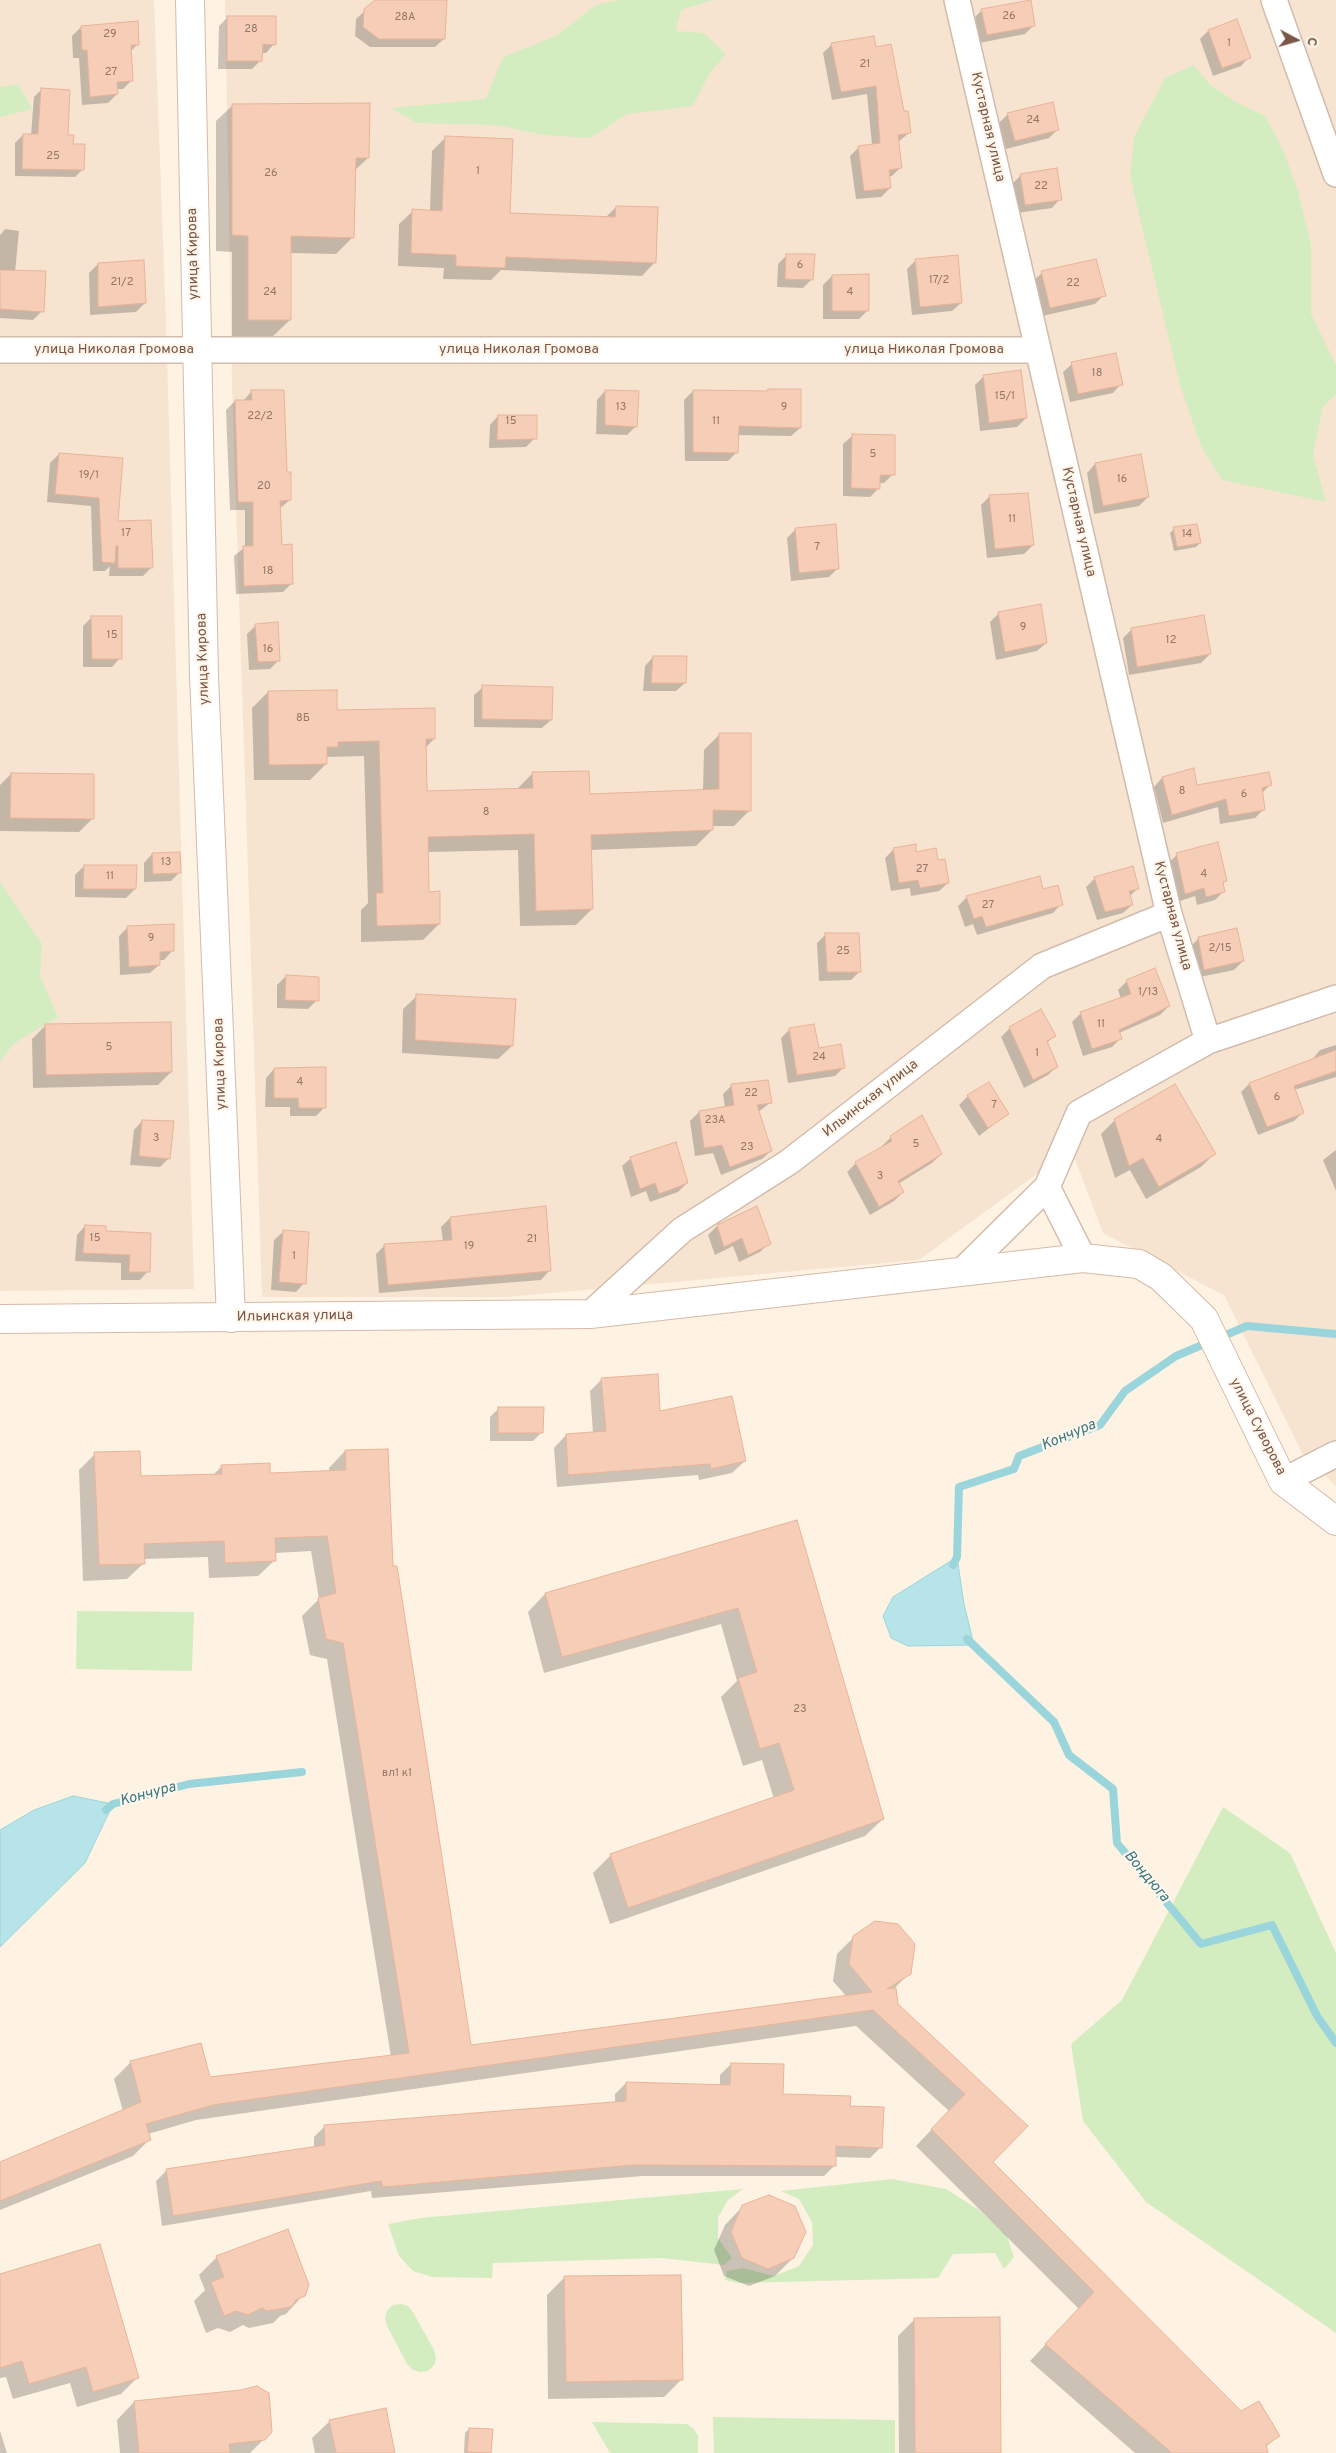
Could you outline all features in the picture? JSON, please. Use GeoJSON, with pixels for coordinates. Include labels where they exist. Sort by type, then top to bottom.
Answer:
{"type":"FeatureCollection","features":[{"type":"Feature","properties":{"kind":"main road","name":"улица Кирова"},"geometry":{"type":"LineString","coordinates":[[190,0],[204,676],[231,1318]]}},
{"type":"Feature","properties":{"kind":"main road","name":"Ильинская улица"},"geometry":{"type":"LineString","coordinates":[[0,1319],[590,1314],[1083,1258],[1139,1264],[1162,1277],[1204,1319],[1227,1368]]}},
{"type":"Feature","properties":{"kind":"main road","name":"улица Суворова"},"geometry":{"type":"LineString","coordinates":[[1227,1368],[1282,1480],[1336,1521]]}},
{"type":"Feature","properties":{"kind":"street","name":"Кустарная улица"},"geometry":{"type":"LineString","coordinates":[[957,0],[1169,914],[1208,1041]]}},
{"type":"Feature","properties":{"kind":"street"},"geometry":{"type":"LineString","coordinates":[[1274,0],[1336,174]]}},
{"type":"Feature","properties":{"kind":"street","name":"улица Николая Громова"},"geometry":{"type":"LineString","coordinates":[[0,350],[1038,350]]}},
{"type":"Feature","properties":{"kind":"street","name":"Ильинская улица"},"geometry":{"type":"LineString","coordinates":[[590,1314],[682,1230],[789,1162],[1042,966],[1169,914]]}},
{"type":"Feature","properties":{"kind":"street"},"geometry":{"type":"LineString","coordinates":[[960,1273],[1047,1187],[1079,1114],[1208,1041],[1336,998]]}},
{"type":"Feature","properties":{"kind":"street"},"geometry":{"type":"LineString","coordinates":[[1047,1187],[1083,1258]]}},
{"type":"Feature","properties":{"kind":"street"},"geometry":{"type":"LineString","coordinates":[[1282,1480],[1336,1454]]}},
{"type":"Feature","properties":{"kind":"shaded area"},"geometry":{"type":"Polygon","coordinates":[[[0,0],[154,0],[166,322],[194,1289],[0,1291],[0,0]]]}},
{"type":"Feature","properties":{"kind":"shaded area"},"geometry":{"type":"Polygon","coordinates":[[[225,0],[1336,0],[1336,1486],[1302,1453],[1224,1295],[1103,1233],[1071,1149],[919,1260],[507,1297],[262,1297],[232,384],[225,0]]]}},
{"type":"Feature","properties":{"kind":"green space"},"geometry":{"type":"Polygon","coordinates":[[[619,0],[713,0],[681,10],[676,31],[704,33],[726,54],[709,74],[693,106],[627,114],[590,138],[543,135],[497,125],[417,123],[391,108],[486,99],[503,57],[556,36],[596,5],[619,0]]]}},
{"type":"Feature","properties":{"kind":"green space"},"geometry":{"type":"Polygon","coordinates":[[[1194,65],[1210,85],[1236,102],[1265,116],[1284,152],[1298,192],[1311,245],[1311,314],[1336,365],[1336,394],[1323,407],[1313,455],[1326,502],[1222,480],[1201,446],[1180,385],[1130,177],[1134,137],[1165,78],[1194,65]]]}},
{"type":"Feature","properties":{"kind":"green space"},"geometry":{"type":"Polygon","coordinates":[[[18,84],[32,109],[0,117],[0,87],[18,84]]]}},
{"type":"Feature","properties":{"kind":"green space"},"geometry":{"type":"Polygon","coordinates":[[[0,882],[42,944],[40,976],[58,1017],[13,1044],[0,1062],[0,882]]]}},
{"type":"Feature","properties":{"kind":"green space"},"geometry":{"type":"Polygon","coordinates":[[[77,1611],[194,1612],[192,1671],[76,1669],[77,1611]]]}},
{"type":"Feature","properties":{"kind":"green space"},"geometry":{"type":"Polygon","coordinates":[[[1223,1807],[1290,1853],[1336,1953],[1336,2333],[1146,2202],[1083,2121],[1071,2044],[1122,2000],[1223,1807]]]}},
{"type":"Feature","properties":{"kind":"green space"},"geometry":{"type":"Polygon","coordinates":[[[892,2179],[946,2189],[979,2210],[1007,2236],[1014,2257],[1004,2269],[995,2253],[953,2254],[938,2278],[739,2283],[725,2280],[727,2271],[743,2268],[774,2276],[799,2266],[813,2245],[812,2222],[799,2199],[781,2191],[892,2179]]]}},
{"type":"Feature","properties":{"kind":"green space"},"geometry":{"type":"Polygon","coordinates":[[[743,2189],[728,2200],[718,2217],[718,2238],[732,2258],[724,2265],[661,2258],[493,2263],[492,2278],[432,2277],[413,2271],[399,2256],[388,2224],[420,2218],[743,2189]]]}},
{"type":"Feature","properties":{"kind":"green space"},"geometry":{"type":"Polygon","coordinates":[[[401,2304],[408,2306],[413,2312],[434,2350],[436,2358],[434,2365],[428,2371],[420,2372],[413,2370],[407,2364],[387,2326],[385,2318],[387,2311],[393,2305],[401,2304]]]}},
{"type":"Feature","properties":{"kind":"green space"},"geometry":{"type":"Polygon","coordinates":[[[713,2417],[895,2420],[895,2453],[714,2453],[713,2417]]]}},
{"type":"Feature","properties":{"kind":"green space"},"geometry":{"type":"Polygon","coordinates":[[[592,2422],[687,2424],[693,2428],[698,2436],[698,2453],[610,2453],[592,2422]]]}},
{"type":"Feature","properties":{"kind":"water"},"geometry":{"type":"Polygon","coordinates":[[[957,1557],[964,1604],[974,1645],[908,1646],[891,1638],[883,1616],[893,1597],[957,1557]]]}},
{"type":"Feature","properties":{"kind":"water"},"geometry":{"type":"Polygon","coordinates":[[[73,1796],[113,1804],[85,1863],[0,1947],[0,1830],[34,1810],[73,1796]]]}},
{"type":"Feature","properties":{"kind":"building"},"geometry":{"type":"Polygon","coordinates":[[[375,0],[447,0],[445,39],[379,39],[363,27],[364,9],[375,0]]]}},
{"type":"Feature","properties":{"kind":"building"},"geometry":{"type":"Polygon","coordinates":[[[1031,0],[1035,26],[987,35],[981,9],[1031,0]]]}},
{"type":"Feature","properties":{"kind":"building"},"geometry":{"type":"Polygon","coordinates":[[[227,16],[276,16],[276,45],[263,44],[262,61],[227,61],[227,16]]]}},
{"type":"Feature","properties":{"kind":"building"},"geometry":{"type":"Polygon","coordinates":[[[1237,19],[1251,58],[1222,68],[1208,30],[1237,19]]]}},
{"type":"Feature","properties":{"kind":"building"},"geometry":{"type":"Polygon","coordinates":[[[138,21],[139,45],[131,45],[133,81],[117,82],[118,94],[90,97],[87,50],[82,50],[81,26],[138,21]]]}},
{"type":"Feature","properties":{"kind":"building"},"geometry":{"type":"Polygon","coordinates":[[[874,36],[876,47],[891,44],[904,111],[908,111],[911,133],[898,135],[902,168],[889,170],[891,188],[864,191],[858,146],[880,143],[876,86],[841,92],[831,43],[874,36]]]}},
{"type":"Feature","properties":{"kind":"building"},"geometry":{"type":"Polygon","coordinates":[[[41,88],[70,90],[68,135],[74,135],[73,144],[85,144],[84,170],[22,169],[23,134],[38,134],[41,88]]]}},
{"type":"Feature","properties":{"kind":"building"},"geometry":{"type":"Polygon","coordinates":[[[1053,102],[1059,130],[1015,141],[1007,113],[1053,102]]]}},
{"type":"Feature","properties":{"kind":"building"},"geometry":{"type":"Polygon","coordinates":[[[370,103],[369,158],[356,158],[354,238],[291,236],[291,320],[248,320],[248,236],[232,235],[232,104],[370,103]]]}},
{"type":"Feature","properties":{"kind":"building"},"geometry":{"type":"Polygon","coordinates":[[[445,136],[513,139],[510,213],[615,217],[616,206],[658,207],[656,263],[506,257],[505,268],[456,266],[456,255],[411,253],[412,209],[442,211],[445,136]]]}},
{"type":"Feature","properties":{"kind":"building"},"geometry":{"type":"Polygon","coordinates":[[[1057,168],[1062,200],[1025,205],[1020,174],[1057,168]]]}},
{"type":"Feature","properties":{"kind":"building"},"geometry":{"type":"Polygon","coordinates":[[[786,254],[815,254],[813,280],[785,279],[786,254]]]}},
{"type":"Feature","properties":{"kind":"building"},"geometry":{"type":"Polygon","coordinates":[[[958,255],[962,303],[920,307],[915,259],[958,255]]]}},
{"type":"Feature","properties":{"kind":"building"},"geometry":{"type":"Polygon","coordinates":[[[1096,259],[1106,296],[1050,308],[1041,271],[1096,259]]]}},
{"type":"Feature","properties":{"kind":"building"},"geometry":{"type":"Polygon","coordinates":[[[144,260],[146,303],[98,307],[98,263],[144,260]]]}},
{"type":"Feature","properties":{"kind":"building"},"geometry":{"type":"Polygon","coordinates":[[[0,270],[46,271],[44,312],[0,309],[0,270]]]}},
{"type":"Feature","properties":{"kind":"building"},"geometry":{"type":"Polygon","coordinates":[[[869,274],[869,311],[832,311],[832,275],[869,274]]]}},
{"type":"Feature","properties":{"kind":"building"},"geometry":{"type":"Polygon","coordinates":[[[1116,353],[1123,385],[1078,394],[1071,362],[1116,353]]]}},
{"type":"Feature","properties":{"kind":"building"},"geometry":{"type":"Polygon","coordinates":[[[1021,370],[1027,418],[989,423],[983,375],[1021,370]]]}},
{"type":"Feature","properties":{"kind":"building"},"geometry":{"type":"Polygon","coordinates":[[[768,389],[801,389],[801,428],[739,426],[738,453],[693,452],[693,390],[768,391],[768,389]]]}},
{"type":"Feature","properties":{"kind":"building"},"geometry":{"type":"Polygon","coordinates":[[[251,390],[284,390],[287,472],[291,472],[291,500],[280,501],[282,545],[292,544],[293,584],[244,586],[243,546],[253,546],[253,502],[238,502],[235,400],[252,400],[251,390]]]}},
{"type":"Feature","properties":{"kind":"building"},"geometry":{"type":"Polygon","coordinates":[[[605,390],[639,391],[637,427],[605,425],[605,390]]]}},
{"type":"Feature","properties":{"kind":"building"},"geometry":{"type":"Polygon","coordinates":[[[498,415],[537,415],[537,439],[497,440],[498,415]]]}},
{"type":"Feature","properties":{"kind":"building"},"geometry":{"type":"Polygon","coordinates":[[[852,434],[895,435],[895,475],[880,475],[880,489],[851,488],[852,434]]]}},
{"type":"Feature","properties":{"kind":"building"},"geometry":{"type":"Polygon","coordinates":[[[59,453],[123,458],[118,521],[151,520],[153,568],[118,568],[118,546],[116,546],[115,563],[102,562],[99,498],[55,494],[59,453]]]}},
{"type":"Feature","properties":{"kind":"building"},"geometry":{"type":"Polygon","coordinates":[[[1141,454],[1149,497],[1103,506],[1095,463],[1141,454]]]}},
{"type":"Feature","properties":{"kind":"building"},"geometry":{"type":"Polygon","coordinates":[[[1028,493],[1034,545],[995,549],[989,495],[1028,493]]]}},
{"type":"Feature","properties":{"kind":"building"},"geometry":{"type":"Polygon","coordinates":[[[836,524],[839,569],[799,573],[795,528],[836,524]]]}},
{"type":"Feature","properties":{"kind":"building"},"geometry":{"type":"Polygon","coordinates":[[[1197,524],[1201,543],[1177,547],[1173,527],[1197,524]]]}},
{"type":"Feature","properties":{"kind":"building"},"geometry":{"type":"Polygon","coordinates":[[[1041,604],[1047,643],[1005,652],[998,612],[1041,604]]]}},
{"type":"Feature","properties":{"kind":"building"},"geometry":{"type":"Polygon","coordinates":[[[1204,615],[1211,654],[1137,667],[1131,628],[1204,615]]]}},
{"type":"Feature","properties":{"kind":"building"},"geometry":{"type":"Polygon","coordinates":[[[91,616],[122,616],[122,659],[92,659],[91,616]]]}},
{"type":"Feature","properties":{"kind":"building"},"geometry":{"type":"Polygon","coordinates":[[[278,622],[280,661],[258,662],[255,624],[278,622]]]}},
{"type":"Feature","properties":{"kind":"building"},"geometry":{"type":"Polygon","coordinates":[[[653,656],[687,656],[686,683],[651,683],[653,656]]]}},
{"type":"Feature","properties":{"kind":"building"},"geometry":{"type":"Polygon","coordinates":[[[482,685],[553,687],[552,720],[482,719],[482,685]]]}},
{"type":"Feature","properties":{"kind":"building"},"geometry":{"type":"Polygon","coordinates":[[[337,690],[337,710],[435,708],[435,739],[426,739],[427,791],[533,788],[532,772],[589,771],[590,794],[719,789],[719,733],[751,733],[751,811],[713,810],[713,830],[591,835],[593,909],[536,911],[534,834],[428,837],[429,892],[440,891],[440,924],[377,926],[376,893],[383,893],[379,741],[338,742],[338,747],[327,747],[327,764],[269,765],[268,691],[337,690]]]}},
{"type":"Feature","properties":{"kind":"building"},"geometry":{"type":"Polygon","coordinates":[[[1194,768],[1197,785],[1269,772],[1272,785],[1262,788],[1265,810],[1229,816],[1226,799],[1172,815],[1162,777],[1194,768]]]}},
{"type":"Feature","properties":{"kind":"building"},"geometry":{"type":"Polygon","coordinates":[[[11,773],[94,774],[94,819],[10,818],[11,773]]]}},
{"type":"Feature","properties":{"kind":"building"},"geometry":{"type":"Polygon","coordinates":[[[1218,842],[1227,881],[1223,882],[1225,892],[1206,897],[1204,888],[1185,894],[1176,853],[1218,842]]]}},
{"type":"Feature","properties":{"kind":"building"},"geometry":{"type":"Polygon","coordinates":[[[916,844],[916,852],[936,848],[938,860],[945,859],[949,883],[920,888],[918,880],[899,883],[893,848],[916,844]]]}},
{"type":"Feature","properties":{"kind":"building"},"geometry":{"type":"Polygon","coordinates":[[[180,852],[181,873],[153,874],[152,853],[180,852]]]}},
{"type":"Feature","properties":{"kind":"building"},"geometry":{"type":"Polygon","coordinates":[[[84,865],[137,865],[136,889],[83,889],[84,865]]]}},
{"type":"Feature","properties":{"kind":"building"},"geometry":{"type":"Polygon","coordinates":[[[1133,866],[1139,889],[1129,891],[1133,905],[1105,912],[1094,877],[1133,866]]]}},
{"type":"Feature","properties":{"kind":"building"},"geometry":{"type":"Polygon","coordinates":[[[1040,876],[1043,889],[1058,885],[1063,905],[986,927],[982,916],[974,919],[966,896],[1040,876]]]}},
{"type":"Feature","properties":{"kind":"building"},"geometry":{"type":"Polygon","coordinates":[[[174,924],[174,951],[160,952],[160,965],[129,967],[127,926],[174,924]]]}},
{"type":"Feature","properties":{"kind":"building"},"geometry":{"type":"Polygon","coordinates":[[[1237,928],[1244,961],[1204,970],[1198,937],[1237,928]]]}},
{"type":"Feature","properties":{"kind":"building"},"geometry":{"type":"Polygon","coordinates":[[[825,933],[859,933],[861,972],[827,972],[825,933]]]}},
{"type":"Feature","properties":{"kind":"building"},"geometry":{"type":"Polygon","coordinates":[[[1155,968],[1170,1006],[1119,1030],[1122,1039],[1092,1049],[1080,1012],[1131,994],[1126,980],[1155,968]]]}},
{"type":"Feature","properties":{"kind":"building"},"geometry":{"type":"Polygon","coordinates":[[[286,975],[319,977],[319,1001],[285,1000],[286,975]]]}},
{"type":"Feature","properties":{"kind":"building"},"geometry":{"type":"Polygon","coordinates":[[[416,994],[516,999],[513,1046],[415,1040],[416,994]]]}},
{"type":"Feature","properties":{"kind":"building"},"geometry":{"type":"Polygon","coordinates":[[[1041,1009],[1056,1036],[1047,1041],[1058,1067],[1033,1080],[1009,1027],[1041,1009]]]}},
{"type":"Feature","properties":{"kind":"building"},"geometry":{"type":"Polygon","coordinates":[[[171,1022],[172,1072],[46,1075],[45,1024],[171,1022]]]}},
{"type":"Feature","properties":{"kind":"building"},"geometry":{"type":"Polygon","coordinates":[[[814,1024],[819,1048],[841,1044],[845,1068],[797,1075],[789,1028],[814,1024]]]}},
{"type":"Feature","properties":{"kind":"building"},"geometry":{"type":"Polygon","coordinates":[[[1336,1050],[1336,1071],[1294,1086],[1304,1113],[1267,1127],[1249,1083],[1336,1050]]]}},
{"type":"Feature","properties":{"kind":"building"},"geometry":{"type":"Polygon","coordinates":[[[326,1067],[326,1108],[299,1108],[298,1098],[274,1098],[274,1068],[326,1067]]]}},
{"type":"Feature","properties":{"kind":"building"},"geometry":{"type":"Polygon","coordinates":[[[768,1080],[772,1103],[757,1105],[772,1151],[730,1167],[722,1145],[704,1148],[699,1111],[734,1105],[731,1084],[768,1080]]]}},
{"type":"Feature","properties":{"kind":"building"},"geometry":{"type":"Polygon","coordinates":[[[989,1082],[1009,1114],[988,1128],[967,1095],[989,1082]]]}},
{"type":"Feature","properties":{"kind":"building"},"geometry":{"type":"Polygon","coordinates":[[[1175,1084],[1216,1154],[1159,1187],[1143,1158],[1129,1166],[1114,1119],[1175,1084]]]}},
{"type":"Feature","properties":{"kind":"building"},"geometry":{"type":"Polygon","coordinates":[[[922,1115],[942,1154],[898,1181],[904,1192],[879,1207],[855,1162],[892,1141],[890,1136],[922,1115]]]}},
{"type":"Feature","properties":{"kind":"building"},"geometry":{"type":"Polygon","coordinates":[[[142,1120],[174,1121],[170,1159],[139,1156],[142,1120]]]}},
{"type":"Feature","properties":{"kind":"building"},"geometry":{"type":"Polygon","coordinates":[[[676,1142],[688,1183],[659,1194],[655,1183],[640,1189],[630,1157],[676,1142]]]}},
{"type":"Feature","properties":{"kind":"building"},"geometry":{"type":"Polygon","coordinates":[[[546,1206],[551,1271],[388,1285],[384,1244],[452,1240],[450,1217],[546,1206]]]}},
{"type":"Feature","properties":{"kind":"building"},"geometry":{"type":"Polygon","coordinates":[[[757,1206],[771,1244],[748,1255],[742,1238],[724,1247],[717,1225],[757,1206]]]}},
{"type":"Feature","properties":{"kind":"building"},"geometry":{"type":"Polygon","coordinates":[[[85,1225],[106,1226],[106,1231],[151,1233],[150,1272],[129,1272],[130,1255],[83,1253],[85,1225]]]}},
{"type":"Feature","properties":{"kind":"building"},"geometry":{"type":"Polygon","coordinates":[[[283,1230],[309,1232],[306,1284],[279,1282],[283,1230]]]}},
{"type":"Feature","properties":{"kind":"building"},"geometry":{"type":"Polygon","coordinates":[[[658,1374],[660,1411],[732,1396],[746,1461],[711,1469],[710,1464],[568,1475],[566,1434],[606,1431],[601,1378],[658,1374]]]}},
{"type":"Feature","properties":{"kind":"building"},"geometry":{"type":"Polygon","coordinates":[[[498,1407],[544,1407],[543,1433],[498,1433],[498,1407]]]}},
{"type":"Feature","properties":{"kind":"building"},"geometry":{"type":"Polygon","coordinates":[[[388,1449],[393,1566],[397,1566],[471,2045],[872,1992],[849,1964],[853,1936],[875,1921],[898,1924],[915,1944],[911,1974],[887,1989],[896,1988],[898,2004],[1028,2126],[993,2162],[1241,2411],[1259,2401],[1280,2436],[1266,2445],[1268,2453],[1172,2453],[1045,2344],[1094,2292],[931,2129],[965,2094],[873,2010],[213,2105],[146,2124],[151,2140],[0,2201],[0,2162],[141,2102],[130,2061],[201,2043],[210,2077],[409,2053],[343,1643],[326,1639],[318,1598],[336,1593],[327,1536],[275,1538],[276,1561],[225,1563],[224,1541],[144,1544],[145,1564],[99,1565],[94,1452],[140,1451],[141,1476],[222,1474],[221,1465],[270,1463],[270,1473],[346,1470],[345,1450],[388,1449]]]}},
{"type":"Feature","properties":{"kind":"building"},"geometry":{"type":"Polygon","coordinates":[[[797,1520],[884,1819],[628,1908],[610,1854],[794,1790],[779,1743],[760,1749],[738,1678],[757,1672],[738,1608],[562,1657],[545,1593],[797,1520]]]}},
{"type":"Feature","properties":{"kind":"building"},"geometry":{"type":"Polygon","coordinates":[[[731,2063],[784,2064],[783,2094],[851,2096],[850,2106],[884,2107],[882,2148],[836,2146],[836,2166],[634,2165],[383,2187],[381,2181],[173,2216],[166,2169],[325,2145],[324,2125],[626,2101],[626,2082],[730,2085],[731,2063]]]}},
{"type":"Feature","properties":{"kind":"building"},"geometry":{"type":"Polygon","coordinates":[[[769,2195],[795,2206],[806,2232],[794,2258],[768,2269],[742,2258],[731,2232],[742,2205],[769,2195]]]}},
{"type":"Feature","properties":{"kind":"building"},"geometry":{"type":"Polygon","coordinates":[[[288,2229],[309,2285],[305,2296],[296,2300],[292,2306],[285,2308],[267,2311],[262,2308],[248,2315],[236,2311],[224,2316],[211,2282],[224,2277],[216,2256],[288,2229]]]}},
{"type":"Feature","properties":{"kind":"building"},"geometry":{"type":"Polygon","coordinates":[[[100,2244],[139,2378],[93,2392],[86,2367],[29,2384],[22,2361],[0,2368],[0,2274],[100,2244]]]}},
{"type":"Feature","properties":{"kind":"building"},"geometry":{"type":"Polygon","coordinates":[[[681,2275],[683,2380],[566,2382],[564,2276],[681,2275]]]}},
{"type":"Feature","properties":{"kind":"building"},"geometry":{"type":"Polygon","coordinates":[[[1000,2317],[1001,2453],[915,2453],[914,2318],[1000,2317]]]}},
{"type":"Feature","properties":{"kind":"building"},"geometry":{"type":"Polygon","coordinates":[[[257,2386],[269,2393],[272,2432],[265,2440],[229,2444],[230,2453],[139,2453],[134,2401],[241,2390],[257,2386]]]}},
{"type":"Feature","properties":{"kind":"building"},"geometry":{"type":"Polygon","coordinates":[[[386,2408],[395,2453],[336,2453],[329,2420],[386,2408]]]}},
{"type":"Feature","properties":{"kind":"building"},"geometry":{"type":"Polygon","coordinates":[[[469,2428],[493,2429],[491,2453],[467,2452],[469,2428]]]}},
{"type":"Feature","properties":{"kind":"waterway","name":"Кончура"},"geometry":{"type":"LineString","coordinates":[[953,1565],[957,1557],[959,1487],[1014,1469],[1019,1456],[1100,1425],[1125,1391],[1176,1356],[1247,1326],[1336,1334]]}},
{"type":"Feature","properties":{"kind":"waterway","name":"Вондюга"},"geometry":{"type":"LineString","coordinates":[[967,1639],[1054,1722],[1069,1755],[1113,1789],[1117,1843],[1201,1944],[1272,1925],[1317,2016],[1336,2043]]}},
{"type":"Feature","properties":{"kind":"waterway","name":"Кончура"},"geometry":{"type":"LineString","coordinates":[[106,1810],[113,1804],[189,1784],[302,1772]]}}]}
